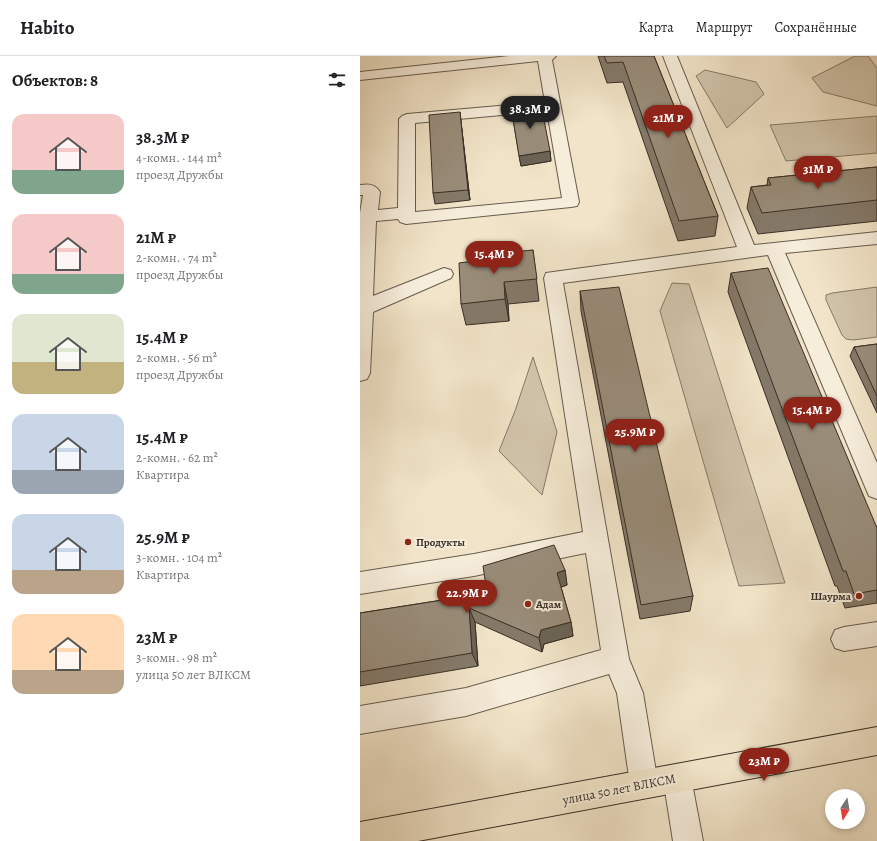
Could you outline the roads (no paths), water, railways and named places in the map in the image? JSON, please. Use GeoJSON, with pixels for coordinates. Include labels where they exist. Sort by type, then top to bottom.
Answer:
{"type":"FeatureCollection","features":[{"type":"Feature","properties":{"kind":"main road","name":"улица 50 лет ВЛКСМ"},"geometry":{"type":"LineString","coordinates":[[360,837],[877,741]]}},
{"type":"Feature","properties":{"kind":"street"},"geometry":{"type":"LineString","coordinates":[[544,56],[571,202],[406,218],[407,119],[553,106]]}},
{"type":"Feature","properties":{"kind":"street"},"geometry":{"type":"LineString","coordinates":[[360,76],[457,60],[549,56]]}},
{"type":"Feature","properties":{"kind":"street"},"geometry":{"type":"LineString","coordinates":[[670,56],[748,252]]}},
{"type":"Feature","properties":{"kind":"street"},"geometry":{"type":"LineString","coordinates":[[360,190],[369,189],[372,192],[368,217],[360,373]]}},
{"type":"Feature","properties":{"kind":"street"},"geometry":{"type":"LineString","coordinates":[[368,217],[406,212]]}},
{"type":"Feature","properties":{"kind":"street"},"geometry":{"type":"LineString","coordinates":[[644,784],[630,693],[616,659],[553,278],[774,248],[877,238]]}},
{"type":"Feature","properties":{"kind":"street"},"geometry":{"type":"LineString","coordinates":[[774,248],[877,489]]}},
{"type":"Feature","properties":{"kind":"street"},"geometry":{"type":"LineString","coordinates":[[363,308],[444,274]]}},
{"type":"Feature","properties":{"kind":"street"},"geometry":{"type":"LineString","coordinates":[[360,583],[474,565],[596,540]]}},
{"type":"Feature","properties":{"kind":"street"},"geometry":{"type":"LineString","coordinates":[[844,639],[877,634]]}},
{"type":"Feature","properties":{"kind":"street"},"geometry":{"type":"LineString","coordinates":[[360,720],[466,702],[616,659]]}},
{"type":"Feature","properties":{"kind":"street"},"geometry":{"type":"LineString","coordinates":[[677,778],[688,841]]}},
{"type":"Feature","properties":{"kind":"place","name":"Продукты"},"geometry":{"type":"Point","coordinates":[408,542]}},
{"type":"Feature","properties":{"kind":"place","name":"Шаурма"},"geometry":{"type":"Point","coordinates":[859,596]}},
{"type":"Feature","properties":{"kind":"place","name":"Адам"},"geometry":{"type":"Point","coordinates":[528,604]}}]}
